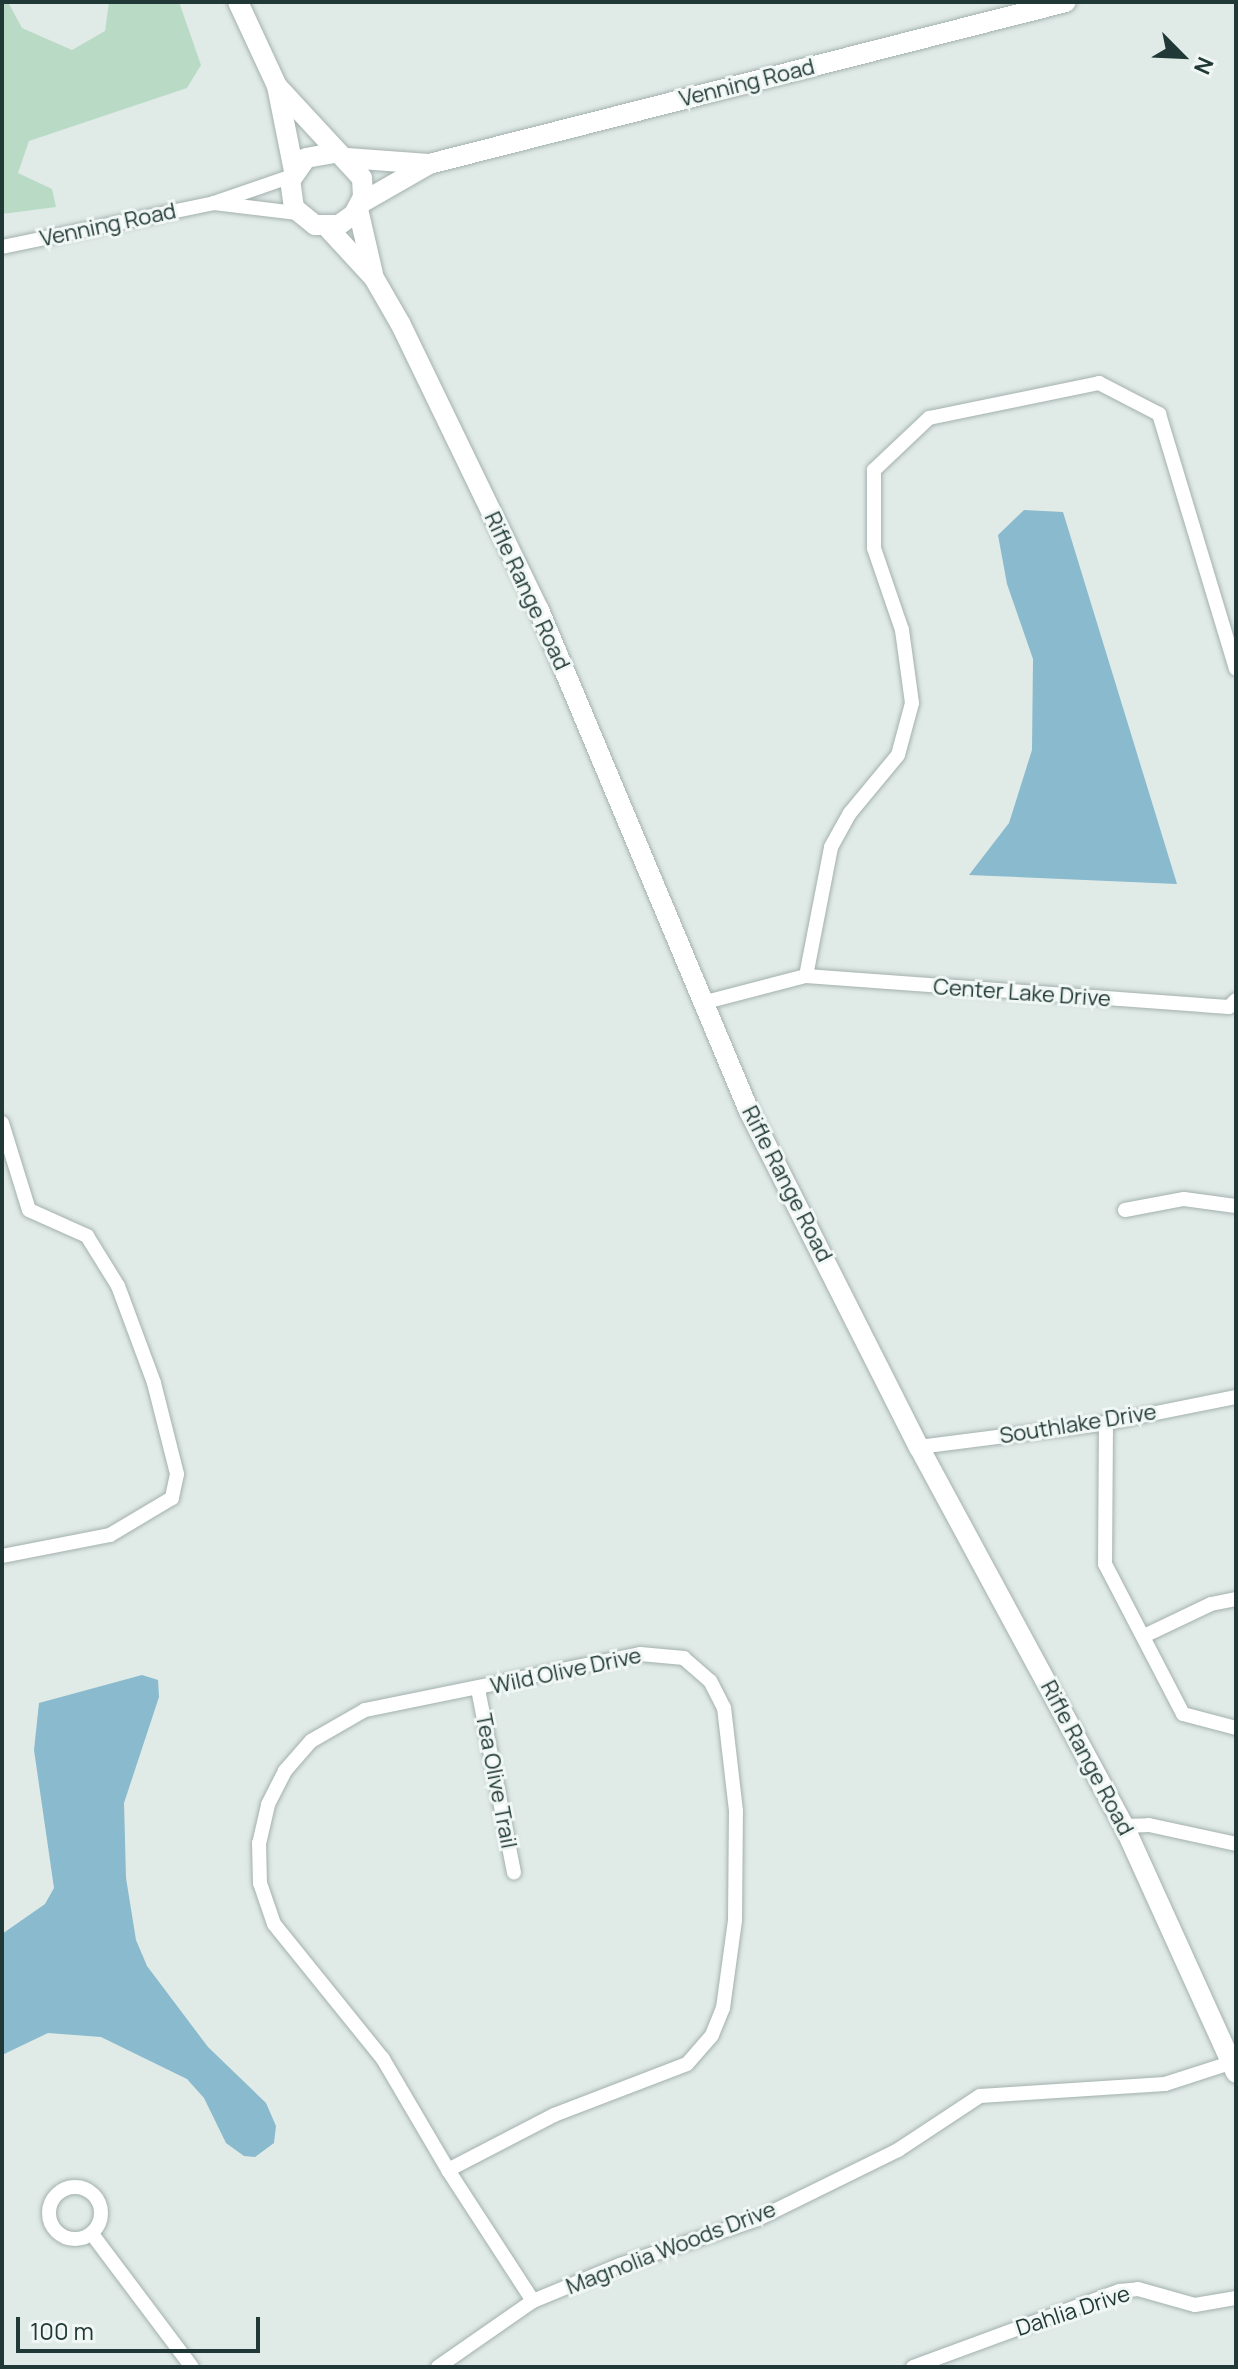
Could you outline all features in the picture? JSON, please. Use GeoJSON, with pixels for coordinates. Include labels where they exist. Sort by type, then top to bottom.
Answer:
{"type":"FeatureCollection","features":[{"type":"Feature","properties":{"kind":"main road"},"geometry":{"type":"LineString","coordinates":[[238,2],[277,86],[293,173],[289,192],[297,213],[327,227],[345,222],[360,206],[362,178],[277,86]]}},
{"type":"Feature","properties":{"kind":"main road","name":"Venning Road"},"geometry":{"type":"LineString","coordinates":[[360,206],[429,164],[1066,2]]}},
{"type":"Feature","properties":{"kind":"main road"},"geometry":{"type":"LineString","coordinates":[[293,173],[312,155],[341,155]]}},
{"type":"Feature","properties":{"kind":"main road","name":"Venning Road"},"geometry":{"type":"LineString","coordinates":[[341,155],[429,164]]}},
{"type":"Feature","properties":{"kind":"main road","name":"Rifle Range Road"},"geometry":{"type":"LineString","coordinates":[[360,206],[374,278],[539,610],[749,1111],[919,1447],[1124,1826],[1233,2068]]}},
{"type":"Feature","properties":{"kind":"main road","name":"Rifle Range Road"},"geometry":{"type":"LineString","coordinates":[[327,227],[374,278]]}},
{"type":"Feature","properties":{"kind":"street","name":"Venning Road"},"geometry":{"type":"LineString","coordinates":[[2,247],[214,203],[293,173]]}},
{"type":"Feature","properties":{"kind":"street","name":"Venning Road"},"geometry":{"type":"LineString","coordinates":[[214,203],[297,213]]}},
{"type":"Feature","properties":{"kind":"street"},"geometry":{"type":"LineString","coordinates":[[806,976],[831,847],[850,813],[898,755],[912,703],[902,630],[874,548],[874,470],[929,418],[1099,383],[1159,414],[1236,669]]}},
{"type":"Feature","properties":{"kind":"street","name":"Center Lake Drive"},"geometry":{"type":"LineString","coordinates":[[702,1003],[806,976],[1229,1007],[1236,1000]]}},
{"type":"Feature","properties":{"kind":"street"},"geometry":{"type":"LineString","coordinates":[[2,1123],[29,1210],[87,1236],[118,1286],[174,1451],[177,1474],[172,1498],[110,1535],[2,1556]]}},
{"type":"Feature","properties":{"kind":"street"},"geometry":{"type":"LineString","coordinates":[[1125,1210],[1184,1199],[1236,1206]]}},
{"type":"Feature","properties":{"kind":"street","name":"Southlake Drive"},"geometry":{"type":"LineString","coordinates":[[919,1447],[1106,1423],[1236,1397]]}},
{"type":"Feature","properties":{"kind":"street"},"geometry":{"type":"LineString","coordinates":[[1106,1423],[1105,1564],[1183,1714],[1236,1728]]}},
{"type":"Feature","properties":{"kind":"street"},"geometry":{"type":"LineString","coordinates":[[1144,1636],[1211,1604],[1236,1599]]}},
{"type":"Feature","properties":{"kind":"street","name":"Wild Olive Drive"},"geometry":{"type":"LineString","coordinates":[[448,2170],[554,2115],[687,2064],[712,2035],[723,2008],[735,1920],[736,1811],[724,1708],[710,1681],[684,1658],[662,1652],[365,1710],[311,1741],[285,1771],[268,1805],[259,1843],[260,1883],[274,1924],[383,2059],[448,2170],[533,2301]]}},
{"type":"Feature","properties":{"kind":"street","name":"Tea Olive Trail"},"geometry":{"type":"LineString","coordinates":[[478,1689],[514,1873]]}},
{"type":"Feature","properties":{"kind":"street"},"geometry":{"type":"LineString","coordinates":[[1124,1826],[1149,1825],[1236,1844]]}},
{"type":"Feature","properties":{"kind":"street","name":"Magnolia Woods Drive"},"geometry":{"type":"LineString","coordinates":[[438,2367],[533,2301],[620,2265],[758,2219],[898,2150],[980,2096],[1165,2084],[1233,2068]]}},
{"type":"Feature","properties":{"kind":"street"},"geometry":{"type":"LineString","coordinates":[[92,2234],[192,2367]]}},
{"type":"Feature","properties":{"kind":"street","name":"Dahlia Drive"},"geometry":{"type":"LineString","coordinates":[[913,2367],[1120,2291],[1138,2289],[1195,2305],[1236,2298]]}},
{"type":"Feature","properties":{"kind":"green space"},"geometry":{"type":"Polygon","coordinates":[[[2,2],[8,2],[22,28],[72,50],[105,31],[109,2],[179,2],[201,65],[187,88],[29,141],[18,173],[52,189],[56,207],[2,214],[2,2]]]}},
{"type":"Feature","properties":{"kind":"water"},"geometry":{"type":"Polygon","coordinates":[[[1024,510],[1063,512],[1177,884],[969,875],[1009,823],[1032,750],[1033,659],[1007,584],[998,535],[1024,510]]]}},
{"type":"Feature","properties":{"kind":"water"},"geometry":{"type":"Polygon","coordinates":[[[142,1675],[158,1680],[159,1697],[124,1803],[126,1878],[136,1940],[147,1966],[208,2047],[266,2103],[276,2126],[274,2143],[255,2157],[244,2156],[226,2143],[204,2098],[187,2079],[101,2037],[48,2033],[2,2055],[2,1934],[45,1904],[54,1888],[34,1750],[39,1703],[142,1675]]]}}]}
